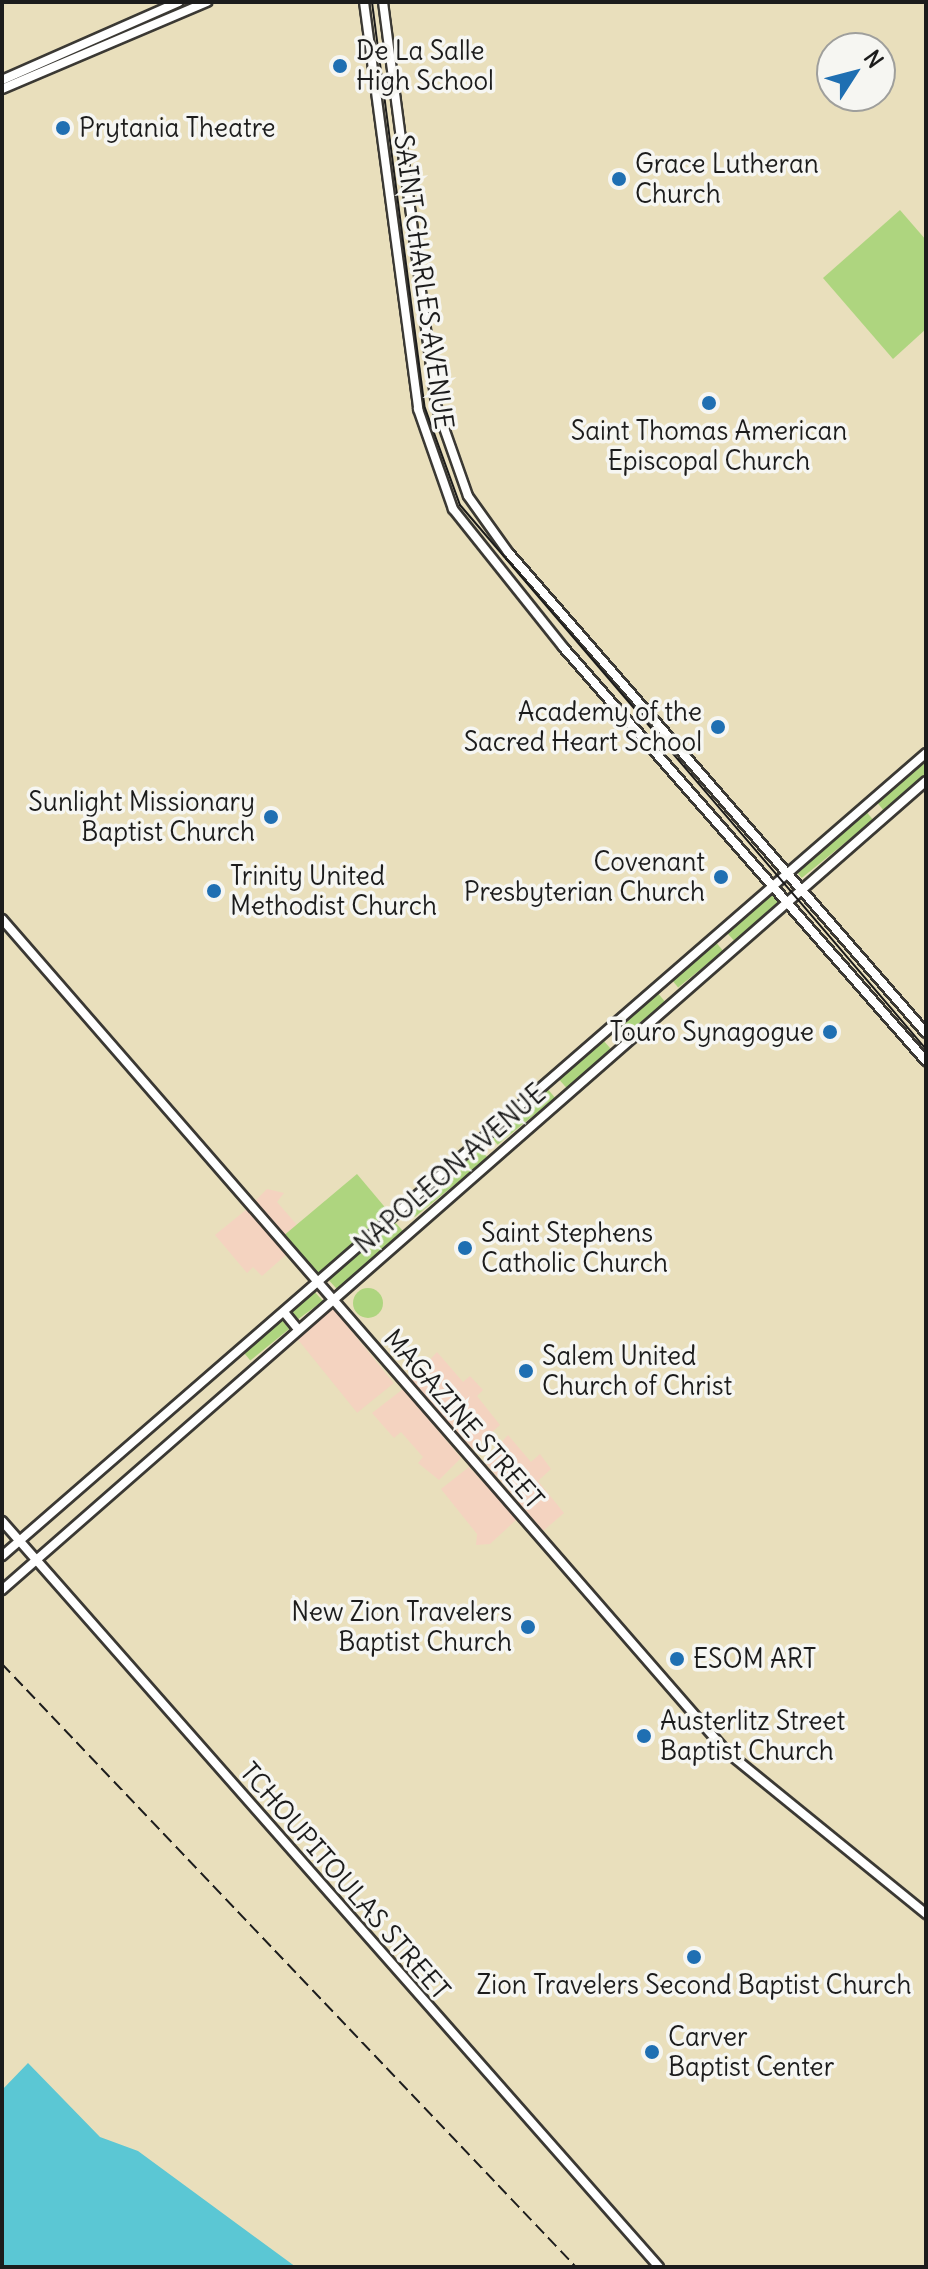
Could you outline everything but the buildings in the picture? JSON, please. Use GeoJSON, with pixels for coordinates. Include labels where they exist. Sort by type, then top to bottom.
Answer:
{"type":"FeatureCollection","features":[{"type":"Feature","properties":{"kind":"street"},"geometry":{"type":"LineString","coordinates":[[2,89],[165,14],[179,2]]}},
{"type":"Feature","properties":{"kind":"street"},"geometry":{"type":"LineString","coordinates":[[2,80],[165,14],[207,2]]}},
{"type":"Feature","properties":{"kind":"street","name":"SAINT CHARLES AVENUE"},"geometry":{"type":"LineString","coordinates":[[364,2],[418,409],[441,485],[493,565],[926,1061]]}},
{"type":"Feature","properties":{"kind":"street","name":"SAINT CHARLES AVENUE"},"geometry":{"type":"LineString","coordinates":[[383,2],[429,368],[457,474],[493,533],[926,1033]]}},
{"type":"Feature","properties":{"kind":"street","name":"NAPOLEON AVENUE"},"geometry":{"type":"LineString","coordinates":[[2,1556],[926,753]]}},
{"type":"Feature","properties":{"kind":"street","name":"NAPOLEON AVENUE"},"geometry":{"type":"LineString","coordinates":[[2,1590],[926,781]]}},
{"type":"Feature","properties":{"kind":"street","name":"MAGAZINE STREET"},"geometry":{"type":"LineString","coordinates":[[2,919],[727,1752],[926,1914]]}},
{"type":"Feature","properties":{"kind":"street"},"geometry":{"type":"LineString","coordinates":[[835,957],[850,945]]}},
{"type":"Feature","properties":{"kind":"street"},"geometry":{"type":"LineString","coordinates":[[284,1312],[298,1329]]}},
{"type":"Feature","properties":{"kind":"street","name":"TCHOUPITOULAS STREET"},"geometry":{"type":"LineString","coordinates":[[2,1521],[659,2267]]}},
{"type":"Feature","properties":{"kind":"shaded area"},"geometry":{"type":"Polygon","coordinates":[[[267,1189],[284,1193],[277,1202],[297,1225],[285,1235],[255,1201],[267,1189]]]}},
{"type":"Feature","properties":{"kind":"shaded area"},"geometry":{"type":"Polygon","coordinates":[[[247,1209],[287,1254],[262,1276],[253,1267],[247,1273],[215,1235],[247,1209]]]}},
{"type":"Feature","properties":{"kind":"shaded area"},"geometry":{"type":"Polygon","coordinates":[[[332,1307],[394,1383],[357,1413],[295,1337],[332,1307]]]}},
{"type":"Feature","properties":{"kind":"shaded area"},"geometry":{"type":"Polygon","coordinates":[[[437,1352],[463,1382],[470,1376],[483,1390],[477,1396],[500,1425],[473,1449],[410,1381],[437,1352]]]}},
{"type":"Feature","properties":{"kind":"shaded area"},"geometry":{"type":"Polygon","coordinates":[[[403,1389],[461,1458],[439,1480],[418,1463],[423,1457],[401,1432],[394,1438],[372,1413],[403,1389]]]}},
{"type":"Feature","properties":{"kind":"shaded area"},"geometry":{"type":"Polygon","coordinates":[[[508,1435],[531,1462],[540,1454],[551,1469],[538,1481],[564,1513],[543,1531],[484,1461],[508,1435]]]}},
{"type":"Feature","properties":{"kind":"shaded area"},"geometry":{"type":"Polygon","coordinates":[[[469,1467],[517,1519],[490,1544],[476,1545],[477,1534],[441,1489],[469,1467]]]}},
{"type":"Feature","properties":{"kind":"green space"},"geometry":{"type":"Polygon","coordinates":[[[900,210],[926,240],[926,329],[893,359],[823,278],[900,210]]]}},
{"type":"Feature","properties":{"kind":"green space"},"geometry":{"type":"Polygon","coordinates":[[[926,757],[926,774],[884,811],[876,801],[926,757]]]}},
{"type":"Feature","properties":{"kind":"green space"},"geometry":{"type":"Polygon","coordinates":[[[865,810],[873,820],[802,878],[794,868],[865,810]]]}},
{"type":"Feature","properties":{"kind":"green space"},"geometry":{"type":"Polygon","coordinates":[[[771,892],[780,902],[735,942],[726,932],[771,892]]]}},
{"type":"Feature","properties":{"kind":"green space"},"geometry":{"type":"Polygon","coordinates":[[[715,941],[723,951],[678,988],[670,978],[715,941]]]}},
{"type":"Feature","properties":{"kind":"green space"},"geometry":{"type":"Polygon","coordinates":[[[657,992],[665,1002],[620,1039],[612,1029],[657,992]]]}},
{"type":"Feature","properties":{"kind":"green space"},"geometry":{"type":"Polygon","coordinates":[[[602,1039],[611,1049],[567,1088],[558,1078],[602,1039]]]}},
{"type":"Feature","properties":{"kind":"green space"},"geometry":{"type":"Polygon","coordinates":[[[547,1088],[555,1098],[498,1145],[489,1135],[547,1088]]]}},
{"type":"Feature","properties":{"kind":"green space"},"geometry":{"type":"Polygon","coordinates":[[[479,1147],[488,1158],[415,1217],[406,1206],[479,1147]]]}},
{"type":"Feature","properties":{"kind":"green space"},"geometry":{"type":"Polygon","coordinates":[[[357,1174],[390,1213],[316,1275],[283,1236],[357,1174]]]}},
{"type":"Feature","properties":{"kind":"green space"},"geometry":{"type":"Polygon","coordinates":[[[394,1221],[403,1231],[337,1290],[329,1280],[394,1221]]]}},
{"type":"Feature","properties":{"kind":"green space"},"geometry":{"type":"Polygon","coordinates":[[[368,1288],[379,1292],[383,1303],[379,1314],[368,1318],[357,1314],[353,1303],[357,1292],[368,1288]]]}},
{"type":"Feature","properties":{"kind":"green space"},"geometry":{"type":"Polygon","coordinates":[[[314,1291],[323,1301],[297,1320],[292,1311],[314,1291]]]}},
{"type":"Feature","properties":{"kind":"green space"},"geometry":{"type":"Polygon","coordinates":[[[281,1319],[289,1329],[250,1361],[242,1350],[281,1319]]]}},
{"type":"Feature","properties":{"kind":"water"},"geometry":{"type":"Polygon","coordinates":[[[28,2063],[100,2137],[138,2151],[296,2267],[2,2267],[2,2090],[28,2063]]]}},
{"type":"Feature","properties":{"kind":"tram line"},"geometry":{"type":"LineString","coordinates":[[372,2],[425,408],[460,505],[926,1049]]}},
{"type":"Feature","properties":{"kind":"railway"},"geometry":{"type":"LineString","coordinates":[[2,1664],[576,2267]]}},
{"type":"Feature","properties":{"kind":"place","name":"De La Salle High School"},"geometry":{"type":"Point","coordinates":[340,66]}},
{"type":"Feature","properties":{"kind":"place","name":"Prytania Theatre"},"geometry":{"type":"Point","coordinates":[63,128]}},
{"type":"Feature","properties":{"kind":"place","name":"Grace Lutheran Church"},"geometry":{"type":"Point","coordinates":[619,179]}},
{"type":"Feature","properties":{"kind":"place","name":"Saint Thomas American Episcopal Church"},"geometry":{"type":"Point","coordinates":[709,403]}},
{"type":"Feature","properties":{"kind":"place","name":"Academy of the Sacred Heart School"},"geometry":{"type":"Point","coordinates":[718,727]}},
{"type":"Feature","properties":{"kind":"place","name":"Sunlight Missionary Baptist Church"},"geometry":{"type":"Point","coordinates":[271,817]}},
{"type":"Feature","properties":{"kind":"place","name":"Covenant Presbyterian Church"},"geometry":{"type":"Point","coordinates":[721,877]}},
{"type":"Feature","properties":{"kind":"place","name":"Trinity United Methodist Church"},"geometry":{"type":"Point","coordinates":[214,891]}},
{"type":"Feature","properties":{"kind":"place","name":"Touro Synagogue"},"geometry":{"type":"Point","coordinates":[830,1032]}},
{"type":"Feature","properties":{"kind":"place","name":"Saint Stephens Catholic Church"},"geometry":{"type":"Point","coordinates":[465,1248]}},
{"type":"Feature","properties":{"kind":"place","name":"Salem United Church of Christ"},"geometry":{"type":"Point","coordinates":[526,1371]}},
{"type":"Feature","properties":{"kind":"place","name":"New Zion Travelers Baptist Church"},"geometry":{"type":"Point","coordinates":[528,1627]}},
{"type":"Feature","properties":{"kind":"place","name":"ESOM ART"},"geometry":{"type":"Point","coordinates":[677,1659]}},
{"type":"Feature","properties":{"kind":"place","name":"Austerlitz Street Baptist Church"},"geometry":{"type":"Point","coordinates":[644,1736]}},
{"type":"Feature","properties":{"kind":"place","name":"Zion Travelers Second Baptist Church"},"geometry":{"type":"Point","coordinates":[694,1957]}},
{"type":"Feature","properties":{"kind":"place","name":"Carver Baptist Center"},"geometry":{"type":"Point","coordinates":[652,2052]}}]}
